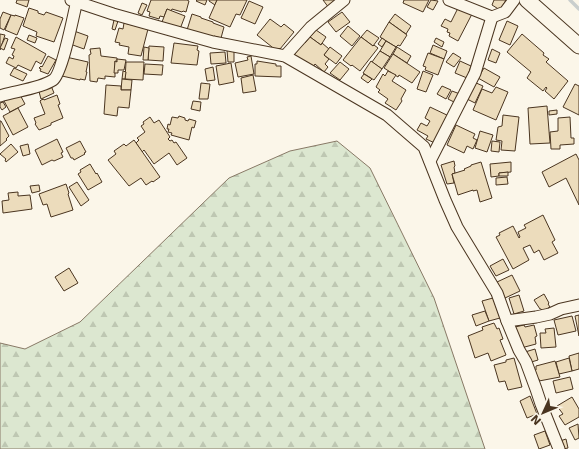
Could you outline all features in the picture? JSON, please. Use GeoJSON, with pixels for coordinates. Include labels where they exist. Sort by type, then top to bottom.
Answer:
{"type":"FeatureCollection","features":[{"type":"Feature","properties":{"kind":"main road"},"geometry":{"type":"LineString","coordinates":[[527,0],[579,46]]}},
{"type":"Feature","properties":{"kind":"street"},"geometry":{"type":"LineString","coordinates":[[285,56],[311,27],[344,0]]}},
{"type":"Feature","properties":{"kind":"street"},"geometry":{"type":"LineString","coordinates":[[449,0],[492,17],[505,12],[514,0]]}},
{"type":"Feature","properties":{"kind":"street"},"geometry":{"type":"LineString","coordinates":[[0,96],[3,94],[41,86],[55,79],[61,65],[75,1],[113,14],[212,42],[285,56],[387,115],[424,147],[457,227],[498,293],[507,321],[519,350],[526,362],[559,449]]}},
{"type":"Feature","properties":{"kind":"street"},"geometry":{"type":"LineString","coordinates":[[430,161],[475,73],[492,17]]}},
{"type":"Feature","properties":{"kind":"street"},"geometry":{"type":"LineString","coordinates":[[507,321],[536,318],[561,309],[579,305]]}},
{"type":"Feature","properties":{"kind":"green space"},"geometry":{"type":"Polygon","coordinates":[[[337,141],[370,168],[434,298],[485,449],[0,449],[0,343],[25,349],[80,322],[229,178],[290,151],[337,141]]]}},
{"type":"Feature","properties":{"kind":"building"},"geometry":{"type":"Polygon","coordinates":[[[17,0],[29,0],[27,7],[16,3],[17,0]]]}},
{"type":"Feature","properties":{"kind":"building"},"geometry":{"type":"Polygon","coordinates":[[[151,0],[189,1],[186,12],[172,9],[171,11],[167,9],[164,17],[160,16],[159,19],[149,16],[150,12],[147,11],[151,0]]]}},
{"type":"Feature","properties":{"kind":"building"},"geometry":{"type":"Polygon","coordinates":[[[207,0],[205,5],[196,1],[207,0]]]}},
{"type":"Feature","properties":{"kind":"building"},"geometry":{"type":"Polygon","coordinates":[[[209,0],[217,0],[215,5],[209,0]]]}},
{"type":"Feature","properties":{"kind":"building"},"geometry":{"type":"Polygon","coordinates":[[[217,0],[247,0],[240,15],[236,14],[230,27],[209,18],[217,0]]]}},
{"type":"Feature","properties":{"kind":"building"},"geometry":{"type":"Polygon","coordinates":[[[323,0],[341,0],[329,8],[323,0]]]}},
{"type":"Feature","properties":{"kind":"building"},"geometry":{"type":"Polygon","coordinates":[[[404,0],[429,0],[423,12],[403,3],[404,0]]]}},
{"type":"Feature","properties":{"kind":"building"},"geometry":{"type":"Polygon","coordinates":[[[431,0],[438,1],[433,10],[427,7],[431,0]]]}},
{"type":"Feature","properties":{"kind":"building"},"geometry":{"type":"Polygon","coordinates":[[[494,0],[506,0],[500,10],[492,5],[494,0]]]}},
{"type":"Feature","properties":{"kind":"building"},"geometry":{"type":"Polygon","coordinates":[[[249,1],[263,7],[255,24],[241,18],[249,1]]]}},
{"type":"Feature","properties":{"kind":"building"},"geometry":{"type":"Polygon","coordinates":[[[142,3],[147,5],[142,15],[138,13],[142,3]]]}},
{"type":"Feature","properties":{"kind":"building"},"geometry":{"type":"Polygon","coordinates":[[[29,8],[44,15],[46,12],[63,18],[54,42],[36,36],[37,32],[23,26],[29,8]]]}},
{"type":"Feature","properties":{"kind":"building"},"geometry":{"type":"Polygon","coordinates":[[[458,8],[472,14],[458,41],[449,36],[450,33],[447,32],[448,29],[441,26],[445,19],[451,22],[458,8]]]}},
{"type":"Feature","properties":{"kind":"building"},"geometry":{"type":"Polygon","coordinates":[[[167,9],[185,16],[180,29],[162,22],[167,9]]]}},
{"type":"Feature","properties":{"kind":"building"},"geometry":{"type":"Polygon","coordinates":[[[3,12],[11,15],[4,30],[0,28],[0,19],[3,12]]]}},
{"type":"Feature","properties":{"kind":"building"},"geometry":{"type":"Polygon","coordinates":[[[342,12],[350,22],[336,32],[328,22],[342,12]]]}},
{"type":"Feature","properties":{"kind":"building"},"geometry":{"type":"Polygon","coordinates":[[[192,14],[224,27],[221,38],[214,36],[213,38],[187,30],[192,14]]]}},
{"type":"Feature","properties":{"kind":"building"},"geometry":{"type":"Polygon","coordinates":[[[395,14],[411,26],[406,34],[389,22],[395,14]]]}},
{"type":"Feature","properties":{"kind":"building"},"geometry":{"type":"Polygon","coordinates":[[[11,15],[24,18],[17,35],[5,30],[11,15]]]}},
{"type":"Feature","properties":{"kind":"building"},"geometry":{"type":"Polygon","coordinates":[[[270,19],[281,27],[284,24],[294,32],[277,51],[257,35],[270,19]]]}},
{"type":"Feature","properties":{"kind":"building"},"geometry":{"type":"Polygon","coordinates":[[[114,20],[118,21],[115,30],[112,29],[114,20]]]}},
{"type":"Feature","properties":{"kind":"building"},"geometry":{"type":"Polygon","coordinates":[[[507,21],[518,26],[510,45],[499,40],[507,21]]]}},
{"type":"Feature","properties":{"kind":"building"},"geometry":{"type":"Polygon","coordinates":[[[389,22],[407,35],[400,46],[398,45],[396,47],[380,37],[389,22]]]}},
{"type":"Feature","properties":{"kind":"building"},"geometry":{"type":"Polygon","coordinates":[[[124,23],[148,29],[141,56],[128,54],[129,47],[119,45],[120,43],[115,42],[119,28],[123,29],[124,23]]]}},
{"type":"Feature","properties":{"kind":"building"},"geometry":{"type":"Polygon","coordinates":[[[348,26],[360,36],[352,46],[340,36],[348,26]]]}},
{"type":"Feature","properties":{"kind":"building"},"geometry":{"type":"Polygon","coordinates":[[[316,30],[326,37],[321,45],[310,37],[316,30]]]}},
{"type":"Feature","properties":{"kind":"building"},"geometry":{"type":"Polygon","coordinates":[[[367,30],[379,38],[373,46],[361,37],[367,30]]]}},
{"type":"Feature","properties":{"kind":"building"},"geometry":{"type":"Polygon","coordinates":[[[74,31],[88,36],[84,49],[70,44],[74,31]]]}},
{"type":"Feature","properties":{"kind":"building"},"geometry":{"type":"Polygon","coordinates":[[[0,34],[5,35],[0,50],[0,34]]]}},
{"type":"Feature","properties":{"kind":"building"},"geometry":{"type":"Polygon","coordinates":[[[522,34],[544,53],[543,55],[549,59],[546,62],[568,81],[554,99],[545,91],[547,88],[546,87],[543,91],[527,78],[531,72],[507,52],[522,34]]]}},
{"type":"Feature","properties":{"kind":"building"},"geometry":{"type":"Polygon","coordinates":[[[29,35],[37,38],[35,43],[27,40],[29,35]]]}},
{"type":"Feature","properties":{"kind":"building"},"geometry":{"type":"Polygon","coordinates":[[[16,37],[46,54],[41,64],[36,61],[31,71],[18,65],[16,68],[6,63],[9,57],[13,59],[14,56],[12,55],[15,49],[11,48],[16,37]]]}},
{"type":"Feature","properties":{"kind":"building"},"geometry":{"type":"Polygon","coordinates":[[[310,37],[321,45],[322,43],[329,49],[324,55],[329,59],[325,64],[328,67],[324,72],[315,64],[313,67],[294,55],[310,37]]]}},
{"type":"Feature","properties":{"kind":"building"},"geometry":{"type":"Polygon","coordinates":[[[361,37],[378,48],[360,71],[343,60],[361,37]]]}},
{"type":"Feature","properties":{"kind":"building"},"geometry":{"type":"Polygon","coordinates":[[[5,38],[8,39],[4,50],[0,48],[5,38]]]}},
{"type":"Feature","properties":{"kind":"building"},"geometry":{"type":"Polygon","coordinates":[[[382,38],[386,41],[382,47],[378,44],[382,38]]]}},
{"type":"Feature","properties":{"kind":"building"},"geometry":{"type":"Polygon","coordinates":[[[436,38],[444,42],[442,47],[434,42],[436,38]]]}},
{"type":"Feature","properties":{"kind":"building"},"geometry":{"type":"Polygon","coordinates":[[[386,41],[396,47],[390,57],[380,51],[386,41]]]}},
{"type":"Feature","properties":{"kind":"building"},"geometry":{"type":"Polygon","coordinates":[[[174,43],[198,46],[197,50],[199,51],[197,65],[171,63],[174,43]]]}},
{"type":"Feature","properties":{"kind":"building"},"geometry":{"type":"Polygon","coordinates":[[[433,45],[447,51],[444,59],[430,53],[433,45]]]}},
{"type":"Feature","properties":{"kind":"building"},"geometry":{"type":"Polygon","coordinates":[[[149,46],[164,47],[163,61],[148,60],[149,46]]]}},
{"type":"Feature","properties":{"kind":"building"},"geometry":{"type":"Polygon","coordinates":[[[144,47],[149,48],[148,60],[143,60],[144,47]]]}},
{"type":"Feature","properties":{"kind":"building"},"geometry":{"type":"Polygon","coordinates":[[[330,47],[342,56],[336,64],[324,55],[330,47]]]}},
{"type":"Feature","properties":{"kind":"building"},"geometry":{"type":"Polygon","coordinates":[[[397,47],[411,56],[407,63],[393,54],[397,47]]]}},
{"type":"Feature","properties":{"kind":"building"},"geometry":{"type":"Polygon","coordinates":[[[100,48],[101,56],[117,58],[117,62],[115,61],[115,77],[105,76],[105,79],[98,78],[97,82],[90,81],[90,49],[100,48]]]}},
{"type":"Feature","properties":{"kind":"building"},"geometry":{"type":"Polygon","coordinates":[[[492,49],[500,53],[496,63],[488,60],[492,49]]]}},
{"type":"Feature","properties":{"kind":"building"},"geometry":{"type":"Polygon","coordinates":[[[227,50],[234,50],[234,62],[228,62],[227,50]]]}},
{"type":"Feature","properties":{"kind":"building"},"geometry":{"type":"Polygon","coordinates":[[[380,51],[390,57],[382,69],[372,62],[380,51]]]}},
{"type":"Feature","properties":{"kind":"building"},"geometry":{"type":"Polygon","coordinates":[[[225,52],[226,63],[211,64],[210,53],[225,52]]]}},
{"type":"Feature","properties":{"kind":"building"},"geometry":{"type":"Polygon","coordinates":[[[428,53],[444,59],[438,75],[425,70],[426,67],[423,66],[428,53]]]}},
{"type":"Feature","properties":{"kind":"building"},"geometry":{"type":"Polygon","coordinates":[[[453,53],[461,58],[454,67],[446,62],[453,53]]]}},
{"type":"Feature","properties":{"kind":"building"},"geometry":{"type":"Polygon","coordinates":[[[393,54],[420,72],[412,83],[399,75],[398,77],[384,68],[393,54]]]}},
{"type":"Feature","properties":{"kind":"building"},"geometry":{"type":"Polygon","coordinates":[[[48,56],[56,60],[48,74],[40,71],[41,69],[39,68],[41,66],[42,67],[48,56]]]}},
{"type":"Feature","properties":{"kind":"building"},"geometry":{"type":"Polygon","coordinates":[[[251,56],[254,74],[238,77],[235,63],[248,60],[247,57],[251,56]]]}},
{"type":"Feature","properties":{"kind":"building"},"geometry":{"type":"Polygon","coordinates":[[[66,57],[88,62],[85,80],[62,76],[66,57]]]}},
{"type":"Feature","properties":{"kind":"building"},"geometry":{"type":"Polygon","coordinates":[[[117,59],[126,60],[124,70],[118,70],[118,73],[114,73],[115,61],[117,62],[117,59]]]}},
{"type":"Feature","properties":{"kind":"building"},"geometry":{"type":"Polygon","coordinates":[[[257,61],[281,66],[281,77],[255,76],[255,64],[257,64],[257,61]]]}},
{"type":"Feature","properties":{"kind":"building"},"geometry":{"type":"Polygon","coordinates":[[[371,61],[382,69],[374,80],[363,73],[371,61]]]}},
{"type":"Feature","properties":{"kind":"building"},"geometry":{"type":"Polygon","coordinates":[[[460,61],[471,66],[467,78],[455,73],[460,61]]]}},
{"type":"Feature","properties":{"kind":"building"},"geometry":{"type":"Polygon","coordinates":[[[126,62],[144,62],[143,80],[125,79],[126,62]]]}},
{"type":"Feature","properties":{"kind":"building"},"geometry":{"type":"Polygon","coordinates":[[[340,62],[349,69],[340,80],[330,73],[340,62]]]}},
{"type":"Feature","properties":{"kind":"building"},"geometry":{"type":"Polygon","coordinates":[[[231,63],[234,82],[219,85],[216,66],[231,63]]]}},
{"type":"Feature","properties":{"kind":"building"},"geometry":{"type":"Polygon","coordinates":[[[145,64],[163,65],[162,75],[144,74],[145,64]]]}},
{"type":"Feature","properties":{"kind":"building"},"geometry":{"type":"Polygon","coordinates":[[[213,67],[215,80],[207,81],[205,69],[213,67]]]}},
{"type":"Feature","properties":{"kind":"building"},"geometry":{"type":"Polygon","coordinates":[[[14,68],[27,74],[23,81],[10,75],[14,68]]]}},
{"type":"Feature","properties":{"kind":"building"},"geometry":{"type":"Polygon","coordinates":[[[484,68],[500,77],[494,87],[478,78],[484,68]]]}},
{"type":"Feature","properties":{"kind":"building"},"geometry":{"type":"Polygon","coordinates":[[[123,71],[126,72],[125,79],[122,79],[123,71]]]}},
{"type":"Feature","properties":{"kind":"building"},"geometry":{"type":"Polygon","coordinates":[[[388,71],[396,75],[392,81],[406,90],[401,99],[402,101],[396,110],[385,103],[388,99],[378,92],[380,90],[376,87],[383,74],[385,76],[388,71]]]}},
{"type":"Feature","properties":{"kind":"building"},"geometry":{"type":"Polygon","coordinates":[[[423,71],[433,75],[426,92],[417,89],[423,71]]]}},
{"type":"Feature","properties":{"kind":"building"},"geometry":{"type":"Polygon","coordinates":[[[364,74],[372,79],[368,83],[361,78],[364,74]]]}},
{"type":"Feature","properties":{"kind":"building"},"geometry":{"type":"Polygon","coordinates":[[[253,75],[256,91],[243,93],[241,78],[253,75]]]}},
{"type":"Feature","properties":{"kind":"building"},"geometry":{"type":"Polygon","coordinates":[[[122,79],[132,80],[131,90],[121,90],[122,79]]]}},
{"type":"Feature","properties":{"kind":"building"},"geometry":{"type":"Polygon","coordinates":[[[474,82],[483,86],[475,103],[467,99],[474,82]]]}},
{"type":"Feature","properties":{"kind":"building"},"geometry":{"type":"Polygon","coordinates":[[[50,83],[54,93],[41,99],[38,88],[50,83]]]}},
{"type":"Feature","properties":{"kind":"building"},"geometry":{"type":"Polygon","coordinates":[[[201,83],[210,84],[208,99],[199,99],[201,83]]]}},
{"type":"Feature","properties":{"kind":"building"},"geometry":{"type":"Polygon","coordinates":[[[575,84],[579,86],[579,115],[563,107],[575,84]]]}},
{"type":"Feature","properties":{"kind":"building"},"geometry":{"type":"Polygon","coordinates":[[[106,85],[121,86],[121,90],[131,90],[129,108],[118,107],[117,116],[104,114],[106,85]]]}},
{"type":"Feature","properties":{"kind":"building"},"geometry":{"type":"Polygon","coordinates":[[[442,86],[451,90],[446,99],[437,94],[442,86]]]}},
{"type":"Feature","properties":{"kind":"building"},"geometry":{"type":"Polygon","coordinates":[[[496,87],[508,92],[496,120],[473,110],[482,89],[492,93],[496,87]]]}},
{"type":"Feature","properties":{"kind":"building"},"geometry":{"type":"Polygon","coordinates":[[[452,91],[460,94],[456,103],[448,99],[452,91]]]}},
{"type":"Feature","properties":{"kind":"building"},"geometry":{"type":"Polygon","coordinates":[[[19,93],[25,104],[10,112],[4,101],[19,93]]]}},
{"type":"Feature","properties":{"kind":"building"},"geometry":{"type":"Polygon","coordinates":[[[57,95],[60,104],[58,105],[63,118],[39,130],[35,124],[34,118],[45,114],[40,101],[57,95]]]}},
{"type":"Feature","properties":{"kind":"building"},"geometry":{"type":"Polygon","coordinates":[[[193,101],[201,102],[200,111],[191,109],[193,101]]]}},
{"type":"Feature","properties":{"kind":"building"},"geometry":{"type":"Polygon","coordinates":[[[3,102],[6,107],[2,110],[0,103],[3,102]]]}},
{"type":"Feature","properties":{"kind":"building"},"geometry":{"type":"Polygon","coordinates":[[[547,106],[550,143],[530,144],[528,108],[547,106]]]}},
{"type":"Feature","properties":{"kind":"building"},"geometry":{"type":"Polygon","coordinates":[[[430,107],[451,117],[437,144],[426,139],[428,136],[417,130],[421,123],[427,126],[430,121],[425,118],[430,107]]]}},
{"type":"Feature","properties":{"kind":"building"},"geometry":{"type":"Polygon","coordinates":[[[18,108],[28,127],[13,135],[3,116],[18,108]]]}},
{"type":"Feature","properties":{"kind":"building"},"geometry":{"type":"Polygon","coordinates":[[[557,110],[557,114],[549,115],[549,111],[557,110]]]}},
{"type":"Feature","properties":{"kind":"building"},"geometry":{"type":"Polygon","coordinates":[[[503,115],[519,117],[515,151],[501,150],[502,141],[496,140],[498,127],[502,126],[503,115]]]}},
{"type":"Feature","properties":{"kind":"building"},"geometry":{"type":"Polygon","coordinates":[[[179,116],[188,121],[189,119],[196,121],[194,128],[192,127],[189,140],[171,135],[172,133],[168,132],[168,124],[170,125],[172,117],[178,118],[179,116]]]}},
{"type":"Feature","properties":{"kind":"building"},"geometry":{"type":"Polygon","coordinates":[[[150,117],[154,123],[159,120],[170,137],[168,139],[170,141],[172,140],[174,143],[176,142],[187,158],[177,165],[169,153],[154,164],[144,150],[142,152],[136,143],[139,140],[137,138],[145,132],[141,126],[144,124],[143,122],[150,117]]]}},
{"type":"Feature","properties":{"kind":"building"},"geometry":{"type":"Polygon","coordinates":[[[570,117],[571,138],[574,138],[574,144],[560,145],[560,149],[551,149],[550,132],[558,131],[558,118],[570,117]]]}},
{"type":"Feature","properties":{"kind":"building"},"geometry":{"type":"Polygon","coordinates":[[[0,121],[9,136],[0,146],[0,121]]]}},
{"type":"Feature","properties":{"kind":"building"},"geometry":{"type":"Polygon","coordinates":[[[456,125],[475,134],[473,138],[477,140],[473,149],[467,146],[464,153],[447,145],[456,125]]]}},
{"type":"Feature","properties":{"kind":"building"},"geometry":{"type":"Polygon","coordinates":[[[480,131],[493,135],[487,152],[475,148],[480,131]]]}},
{"type":"Feature","properties":{"kind":"building"},"geometry":{"type":"Polygon","coordinates":[[[57,139],[63,152],[61,153],[63,157],[42,165],[35,150],[57,139]]]}},
{"type":"Feature","properties":{"kind":"building"},"geometry":{"type":"Polygon","coordinates":[[[134,140],[160,177],[146,185],[141,178],[129,186],[108,160],[116,154],[114,151],[124,144],[126,146],[134,140]]]}},
{"type":"Feature","properties":{"kind":"building"},"geometry":{"type":"Polygon","coordinates":[[[80,141],[86,152],[74,160],[71,158],[66,148],[80,141]]]}},
{"type":"Feature","properties":{"kind":"building"},"geometry":{"type":"Polygon","coordinates":[[[492,141],[500,142],[499,152],[491,151],[492,141]]]}},
{"type":"Feature","properties":{"kind":"building"},"geometry":{"type":"Polygon","coordinates":[[[11,144],[18,152],[6,162],[6,159],[0,154],[11,144]]]}},
{"type":"Feature","properties":{"kind":"building"},"geometry":{"type":"Polygon","coordinates":[[[28,144],[30,154],[23,156],[20,146],[28,144]]]}},
{"type":"Feature","properties":{"kind":"building"},"geometry":{"type":"Polygon","coordinates":[[[576,154],[579,160],[579,205],[566,178],[549,187],[542,172],[576,154]]]}},
{"type":"Feature","properties":{"kind":"building"},"geometry":{"type":"Polygon","coordinates":[[[454,161],[455,173],[452,174],[454,183],[447,184],[441,165],[454,161]]]}},
{"type":"Feature","properties":{"kind":"building"},"geometry":{"type":"Polygon","coordinates":[[[481,162],[492,198],[480,202],[477,190],[458,195],[452,174],[465,170],[464,169],[471,165],[481,162]]]}},
{"type":"Feature","properties":{"kind":"building"},"geometry":{"type":"Polygon","coordinates":[[[511,162],[511,172],[499,173],[499,176],[491,177],[490,164],[511,162]]]}},
{"type":"Feature","properties":{"kind":"building"},"geometry":{"type":"Polygon","coordinates":[[[90,164],[102,182],[88,190],[78,174],[81,172],[80,170],[90,164]]]}},
{"type":"Feature","properties":{"kind":"building"},"geometry":{"type":"Polygon","coordinates":[[[508,172],[508,176],[499,176],[499,173],[508,172]]]}},
{"type":"Feature","properties":{"kind":"building"},"geometry":{"type":"Polygon","coordinates":[[[507,177],[508,184],[496,185],[496,178],[507,177]]]}},
{"type":"Feature","properties":{"kind":"building"},"geometry":{"type":"Polygon","coordinates":[[[77,182],[89,200],[81,206],[69,187],[77,182]]]}},
{"type":"Feature","properties":{"kind":"building"},"geometry":{"type":"Polygon","coordinates":[[[66,184],[73,210],[51,217],[47,204],[43,205],[39,194],[66,184]]]}},
{"type":"Feature","properties":{"kind":"building"},"geometry":{"type":"Polygon","coordinates":[[[39,185],[40,191],[32,193],[30,186],[39,185]]]}},
{"type":"Feature","properties":{"kind":"building"},"geometry":{"type":"Polygon","coordinates":[[[18,192],[18,196],[30,195],[32,209],[3,213],[2,201],[9,200],[8,193],[18,192]]]}},
{"type":"Feature","properties":{"kind":"building"},"geometry":{"type":"Polygon","coordinates":[[[543,215],[555,240],[552,242],[558,253],[544,260],[539,250],[534,253],[530,245],[523,248],[529,260],[513,269],[496,237],[500,235],[499,233],[513,226],[519,238],[518,232],[526,228],[524,225],[543,215]]]}},
{"type":"Feature","properties":{"kind":"building"},"geometry":{"type":"Polygon","coordinates":[[[503,259],[509,270],[496,276],[490,266],[503,259]]]}},
{"type":"Feature","properties":{"kind":"building"},"geometry":{"type":"Polygon","coordinates":[[[69,268],[78,283],[64,291],[55,277],[69,268]]]}},
{"type":"Feature","properties":{"kind":"building"},"geometry":{"type":"Polygon","coordinates":[[[512,275],[520,291],[505,298],[497,282],[512,275]]]}},
{"type":"Feature","properties":{"kind":"building"},"geometry":{"type":"Polygon","coordinates":[[[544,294],[550,307],[543,311],[534,300],[544,294]]]}},
{"type":"Feature","properties":{"kind":"building"},"geometry":{"type":"Polygon","coordinates":[[[519,295],[524,311],[514,314],[509,298],[519,295]]]}},
{"type":"Feature","properties":{"kind":"building"},"geometry":{"type":"Polygon","coordinates":[[[493,298],[500,318],[489,321],[482,301],[493,298]]]}},
{"type":"Feature","properties":{"kind":"building"},"geometry":{"type":"Polygon","coordinates":[[[485,311],[489,321],[476,326],[472,315],[485,311]]]}},
{"type":"Feature","properties":{"kind":"building"},"geometry":{"type":"Polygon","coordinates":[[[579,315],[579,336],[575,316],[579,315]]]}},
{"type":"Feature","properties":{"kind":"building"},"geometry":{"type":"Polygon","coordinates":[[[572,316],[576,331],[558,335],[554,320],[572,316]]]}},
{"type":"Feature","properties":{"kind":"building"},"geometry":{"type":"Polygon","coordinates":[[[494,323],[497,329],[499,328],[503,339],[500,340],[506,355],[491,361],[488,353],[475,358],[468,336],[483,330],[482,327],[494,323]]]}},
{"type":"Feature","properties":{"kind":"building"},"geometry":{"type":"Polygon","coordinates":[[[524,325],[525,327],[534,325],[537,336],[535,337],[536,344],[521,348],[515,327],[524,325]]]}},
{"type":"Feature","properties":{"kind":"building"},"geometry":{"type":"Polygon","coordinates":[[[554,328],[556,347],[541,348],[540,333],[546,333],[545,329],[554,328]]]}},
{"type":"Feature","properties":{"kind":"building"},"geometry":{"type":"Polygon","coordinates":[[[535,349],[538,360],[528,363],[525,352],[535,349]]]}},
{"type":"Feature","properties":{"kind":"building"},"geometry":{"type":"Polygon","coordinates":[[[579,353],[579,369],[572,371],[569,356],[579,353]]]}},
{"type":"Feature","properties":{"kind":"building"},"geometry":{"type":"Polygon","coordinates":[[[514,358],[522,387],[508,390],[505,381],[499,382],[494,365],[514,358]]]}},
{"type":"Feature","properties":{"kind":"building"},"geometry":{"type":"Polygon","coordinates":[[[569,358],[572,371],[559,374],[556,362],[569,358]]]}},
{"type":"Feature","properties":{"kind":"building"},"geometry":{"type":"Polygon","coordinates":[[[555,361],[560,377],[539,381],[539,379],[534,380],[532,371],[536,370],[536,366],[555,361]]]}},
{"type":"Feature","properties":{"kind":"building"},"geometry":{"type":"Polygon","coordinates":[[[570,377],[573,389],[556,393],[553,381],[570,377]]]}},
{"type":"Feature","properties":{"kind":"building"},"geometry":{"type":"Polygon","coordinates":[[[530,396],[537,414],[527,418],[520,401],[530,396]]]}},
{"type":"Feature","properties":{"kind":"building"},"geometry":{"type":"Polygon","coordinates":[[[572,397],[579,409],[579,417],[565,425],[559,416],[563,414],[557,406],[572,397]]]}},
{"type":"Feature","properties":{"kind":"building"},"geometry":{"type":"Polygon","coordinates":[[[578,424],[579,438],[575,440],[569,428],[578,424]]]}},
{"type":"Feature","properties":{"kind":"building"},"geometry":{"type":"Polygon","coordinates":[[[545,431],[550,445],[539,449],[534,435],[545,431]]]}},
{"type":"Feature","properties":{"kind":"building"},"geometry":{"type":"Polygon","coordinates":[[[566,439],[568,448],[563,449],[560,441],[566,439]]]}},
{"type":"Feature","properties":{"kind":"waterway"},"geometry":{"type":"LineString","coordinates":[[570,0],[579,9]]}}]}
